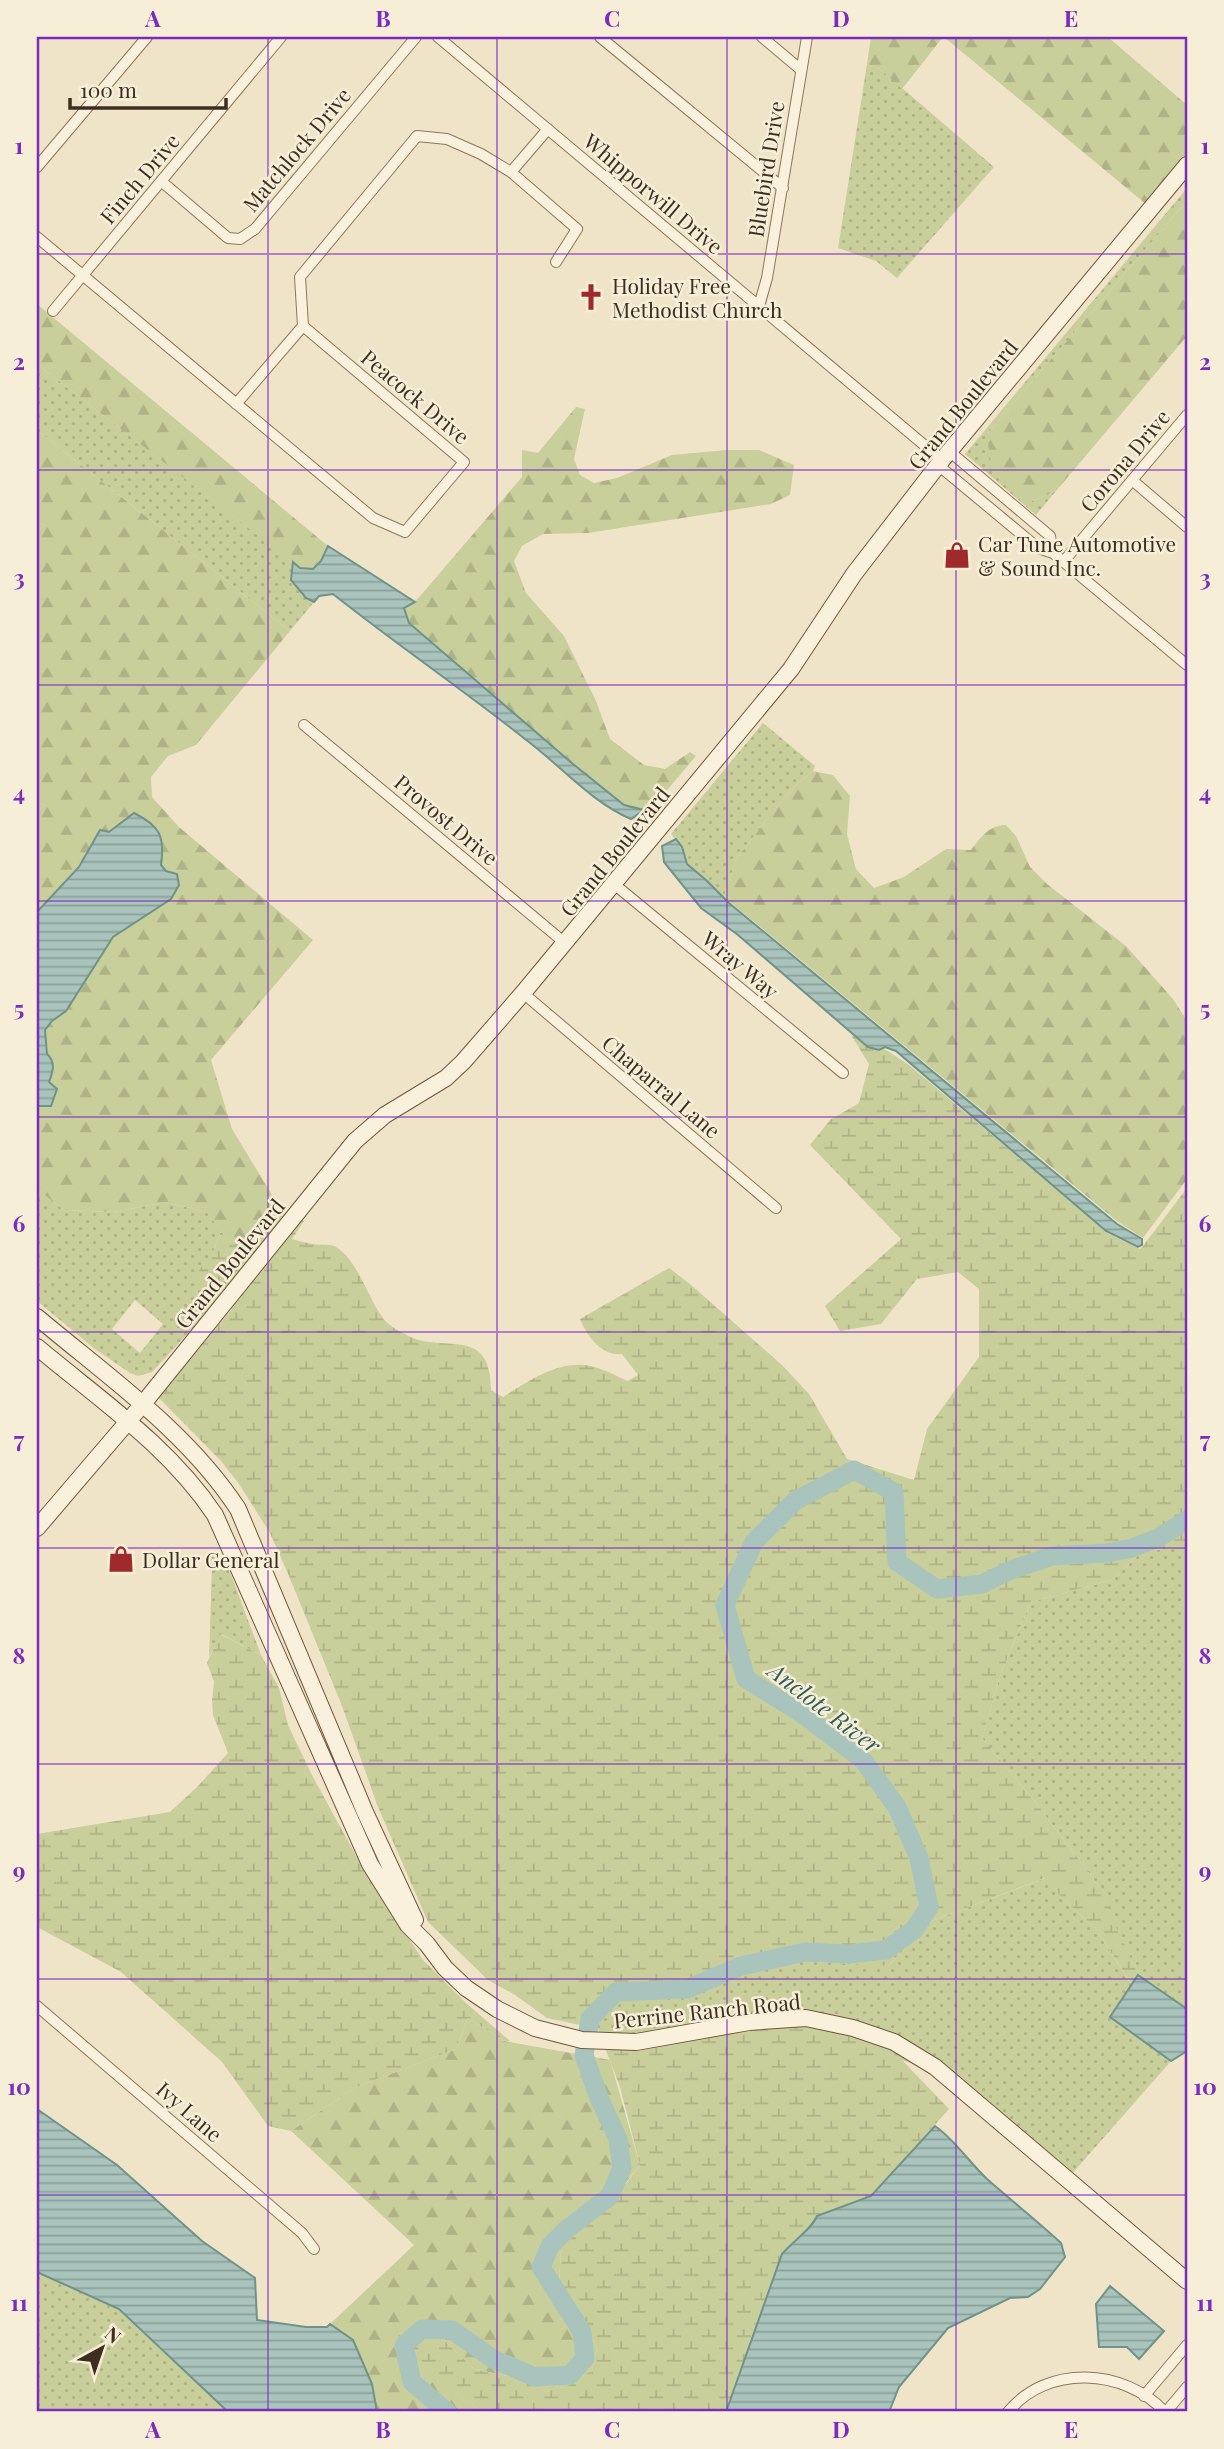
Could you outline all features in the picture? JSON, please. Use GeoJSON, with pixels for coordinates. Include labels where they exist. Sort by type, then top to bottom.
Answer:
{"type":"FeatureCollection","features":[{"type":"Feature","properties":{"kind":"street"},"geometry":{"type":"LineString","coordinates":[[37,167],[147,37]]}},
{"type":"Feature","properties":{"kind":"street","name":"Finch Drive"},"geometry":{"type":"LineString","coordinates":[[53,312],[281,37]]}},
{"type":"Feature","properties":{"kind":"street","name":"Matchlock Drive"},"geometry":{"type":"LineString","coordinates":[[161,181],[228,237],[240,239],[255,229],[416,37]]}},
{"type":"Feature","properties":{"kind":"street","name":"Whipporwill Drive"},"geometry":{"type":"LineString","coordinates":[[438,37],[943,459]]}},
{"type":"Feature","properties":{"kind":"street"},"geometry":{"type":"LineString","coordinates":[[600,37],[783,188]]}},
{"type":"Feature","properties":{"kind":"street"},"geometry":{"type":"LineString","coordinates":[[762,37],[800,69]]}},
{"type":"Feature","properties":{"kind":"street","name":"Bluebird Drive"},"geometry":{"type":"LineString","coordinates":[[759,306],[767,278],[807,37]]}},
{"type":"Feature","properties":{"kind":"street"},"geometry":{"type":"LineString","coordinates":[[511,172],[548,129]]}},
{"type":"Feature","properties":{"kind":"street"},"geometry":{"type":"LineString","coordinates":[[236,404],[303,326],[300,276],[417,135],[447,139],[481,154],[511,172],[577,229],[556,262]]}},
{"type":"Feature","properties":{"kind":"street","name":"Grand Boulevard"},"geometry":{"type":"LineString","coordinates":[[37,1528],[142,1405],[355,1141],[385,1115],[446,1078],[523,993],[791,669],[854,575],[943,459],[1187,165]]}},
{"type":"Feature","properties":{"kind":"street","name":"Peacock Drive"},"geometry":{"type":"LineString","coordinates":[[37,237],[373,517],[405,532],[464,462],[303,326]]}},
{"type":"Feature","properties":{"kind":"street","name":"Corona Drive"},"geometry":{"type":"LineString","coordinates":[[1064,561],[1187,415]]}},
{"type":"Feature","properties":{"kind":"street"},"geometry":{"type":"LineString","coordinates":[[943,459],[1038,548],[1053,553],[1064,561],[1187,665]]}},
{"type":"Feature","properties":{"kind":"street"},"geometry":{"type":"LineString","coordinates":[[943,459],[1050,536],[1053,553]]}},
{"type":"Feature","properties":{"kind":"street"},"geometry":{"type":"LineString","coordinates":[[1132,480],[1187,527]]}},
{"type":"Feature","properties":{"kind":"street","name":"Provost Drive"},"geometry":{"type":"LineString","coordinates":[[304,725],[565,943]]}},
{"type":"Feature","properties":{"kind":"street","name":"Wray Way"},"geometry":{"type":"LineString","coordinates":[[614,884],[843,1073]]}},
{"type":"Feature","properties":{"kind":"street","name":"Chaparral Lane"},"geometry":{"type":"LineString","coordinates":[[523,993],[776,1208]]}},
{"type":"Feature","properties":{"kind":"street","name":"Perrine Ranch Road"},"geometry":{"type":"LineString","coordinates":[[37,1317],[192,1451],[221,1483],[238,1509],[397,1885],[427,1944]]}},
{"type":"Feature","properties":{"kind":"street","name":"Perrine Ranch Road"},"geometry":{"type":"LineString","coordinates":[[37,1347],[166,1455],[197,1488],[215,1515],[370,1864],[408,1925],[466,1989],[535,2028],[610,2043],[636,2042],[749,2022],[806,2018],[853,2028],[894,2042],[935,2067],[1187,2281]]}},
{"type":"Feature","properties":{"kind":"street","name":"Ivy Lane"},"geometry":{"type":"LineString","coordinates":[[37,2006],[302,2233],[314,2249]]}},
{"type":"Feature","properties":{"kind":"street"},"geometry":{"type":"LineString","coordinates":[[1144,2396],[1187,2345]]}},
{"type":"Feature","properties":{"kind":"street"},"geometry":{"type":"LineString","coordinates":[[1008,2412],[1027,2395],[1046,2384],[1073,2377],[1105,2379],[1144,2396],[1163,2410],[1187,2387]]}},
{"type":"Feature","properties":{"kind":"green space"},"geometry":{"type":"Polygon","coordinates":[[[871,37],[943,37],[902,89],[880,69],[867,64],[871,37]]]}},
{"type":"Feature","properties":{"kind":"green space"},"geometry":{"type":"Polygon","coordinates":[[[944,37],[1108,37],[1187,105],[1187,156],[1147,205],[944,37]]]}},
{"type":"Feature","properties":{"kind":"green space"},"geometry":{"type":"Polygon","coordinates":[[[867,64],[880,69],[994,167],[897,278],[876,261],[838,248],[867,64]]]}},
{"type":"Feature","properties":{"kind":"green space"},"geometry":{"type":"Polygon","coordinates":[[[1187,188],[1187,201],[988,433],[1030,502],[1056,491],[1036,515],[965,454],[1187,188]]]}},
{"type":"Feature","properties":{"kind":"green space"},"geometry":{"type":"Polygon","coordinates":[[[1187,201],[1187,336],[1056,491],[1030,502],[997,475],[990,458],[988,433],[1187,201]]]}},
{"type":"Feature","properties":{"kind":"green space"},"geometry":{"type":"Polygon","coordinates":[[[37,304],[328,546],[321,561],[313,569],[300,568],[37,364],[37,304]]]}},
{"type":"Feature","properties":{"kind":"green space"},"geometry":{"type":"Polygon","coordinates":[[[37,364],[293,562],[291,569],[306,598],[314,602],[290,631],[37,430],[37,364]]]}},
{"type":"Feature","properties":{"kind":"green space"},"geometry":{"type":"Polygon","coordinates":[[[576,407],[585,409],[574,459],[580,475],[594,483],[617,478],[672,455],[726,450],[759,450],[794,465],[790,495],[771,504],[588,533],[543,534],[522,546],[514,561],[526,593],[564,636],[596,701],[610,739],[644,765],[665,769],[690,752],[696,756],[641,821],[631,819],[643,810],[624,805],[573,764],[409,623],[404,608],[415,602],[522,477],[522,450],[538,453],[576,407]]]}},
{"type":"Feature","properties":{"kind":"green space"},"geometry":{"type":"Polygon","coordinates":[[[37,430],[290,631],[196,745],[168,756],[151,777],[152,797],[179,827],[313,940],[211,1060],[232,1129],[274,1198],[284,1206],[282,1212],[252,1241],[229,1243],[207,1212],[165,1202],[114,1212],[64,1210],[37,1189],[37,430]]]}},
{"type":"Feature","properties":{"kind":"green space"},"geometry":{"type":"Polygon","coordinates":[[[763,723],[815,766],[813,771],[792,788],[736,859],[724,897],[686,864],[682,847],[671,834],[763,723]]]}},
{"type":"Feature","properties":{"kind":"green space"},"geometry":{"type":"Polygon","coordinates":[[[813,771],[833,775],[850,796],[847,834],[856,869],[874,888],[904,877],[946,849],[971,850],[990,830],[1006,825],[1016,836],[1030,867],[1047,884],[1126,946],[1173,999],[1187,1021],[1187,1179],[1143,1238],[1117,1221],[724,897],[736,859],[792,788],[813,771]]]}},
{"type":"Feature","properties":{"kind":"green space"},"geometry":{"type":"Polygon","coordinates":[[[851,1035],[888,1051],[909,1065],[1109,1234],[1140,1249],[1187,1188],[1187,1547],[1142,1551],[1112,1580],[1031,1602],[1001,1673],[982,1738],[1102,1890],[1139,1976],[1132,1985],[1096,1929],[1063,1899],[1045,1878],[932,1921],[888,1966],[777,1960],[655,1986],[597,2006],[598,2029],[547,2018],[488,1980],[428,1922],[378,1807],[342,1706],[270,1533],[221,1461],[158,1397],[232,1309],[228,1306],[299,1219],[304,1221],[292,1239],[332,1245],[342,1251],[356,1269],[387,1323],[419,1340],[473,1348],[482,1356],[489,1369],[491,1390],[503,1397],[545,1373],[568,1366],[591,1366],[628,1381],[638,1375],[622,1354],[608,1352],[596,1344],[580,1319],[669,1268],[783,1366],[809,1394],[847,1459],[914,1480],[927,1429],[979,1357],[979,1289],[958,1272],[917,1279],[881,1324],[840,1331],[825,1306],[901,1239],[810,1145],[830,1120],[859,1103],[869,1064],[851,1035]]]}},
{"type":"Feature","properties":{"kind":"green space"},"geometry":{"type":"Polygon","coordinates":[[[37,1189],[64,1210],[114,1212],[165,1202],[207,1212],[221,1231],[214,1249],[220,1299],[152,1372],[138,1376],[130,1373],[95,1349],[37,1301],[37,1189]],[[135,1300],[112,1329],[140,1353],[163,1324],[135,1300]]]}},
{"type":"Feature","properties":{"kind":"green space"},"geometry":{"type":"Polygon","coordinates":[[[283,1211],[289,1214],[220,1299],[194,1278],[214,1249],[221,1231],[227,1240],[250,1241],[283,1211]]]}},
{"type":"Feature","properties":{"kind":"green space"},"geometry":{"type":"Polygon","coordinates":[[[1187,1547],[1187,2009],[1139,1976],[1110,1916],[1102,1890],[982,1738],[1001,1673],[1031,1602],[1112,1580],[1142,1551],[1187,1547]]]}},
{"type":"Feature","properties":{"kind":"green space"},"geometry":{"type":"Polygon","coordinates":[[[208,1554],[227,1564],[261,1655],[221,1634],[209,1657],[212,1565],[208,1554]]]}},
{"type":"Feature","properties":{"kind":"green space"},"geometry":{"type":"Polygon","coordinates":[[[220,1634],[261,1655],[279,1688],[288,1725],[313,1777],[366,1874],[423,1960],[466,2003],[510,2041],[504,2041],[468,2018],[456,2049],[354,2088],[291,2131],[268,2126],[222,2062],[121,1972],[37,1927],[37,1834],[170,1812],[228,1753],[213,1715],[214,1682],[207,1663],[220,1634]]]}},
{"type":"Feature","properties":{"kind":"green space"},"geometry":{"type":"Polygon","coordinates":[[[1046,1878],[1063,1899],[1096,1929],[1131,1984],[1111,2018],[1171,2061],[1071,2175],[939,2062],[636,2036],[601,2036],[598,2029],[597,2006],[655,1986],[736,1964],[833,1956],[888,1966],[932,1921],[1046,1878]]]}},
{"type":"Feature","properties":{"kind":"green space"},"geometry":{"type":"Polygon","coordinates":[[[468,2018],[504,2041],[610,2060],[640,2165],[619,2191],[561,2248],[559,2282],[597,2347],[592,2370],[564,2388],[474,2369],[423,2320],[420,2369],[483,2412],[377,2412],[372,2384],[353,2340],[330,2324],[414,2245],[291,2131],[354,2088],[456,2049],[468,2018]]]}},
{"type":"Feature","properties":{"kind":"green space"},"geometry":{"type":"Polygon","coordinates":[[[805,2023],[891,2047],[928,2069],[902,2060],[949,2109],[871,2196],[818,2216],[782,2254],[726,2412],[483,2412],[405,2360],[398,2334],[423,2320],[474,2369],[564,2388],[592,2370],[597,2347],[559,2282],[561,2248],[624,2186],[640,2165],[620,2087],[605,2048],[805,2023]]]}},
{"type":"Feature","properties":{"kind":"green space"},"geometry":{"type":"Polygon","coordinates":[[[37,2272],[119,2309],[225,2409],[225,2412],[37,2412],[37,2272]]]}},
{"type":"Feature","properties":{"kind":"water"},"geometry":{"type":"Polygon","coordinates":[[[328,546],[415,602],[404,608],[409,623],[624,805],[644,810],[631,819],[602,803],[501,720],[333,594],[319,596],[314,602],[306,598],[291,580],[293,562],[300,568],[313,569],[321,561],[328,546]]]}},
{"type":"Feature","properties":{"kind":"water"},"geometry":{"type":"Polygon","coordinates":[[[134,813],[150,823],[159,833],[162,846],[161,865],[166,871],[177,874],[179,885],[171,899],[113,937],[66,1011],[45,1030],[47,1054],[53,1064],[49,1082],[57,1089],[51,1106],[37,1106],[37,912],[79,867],[100,830],[109,832],[134,813]]]}},
{"type":"Feature","properties":{"kind":"water"},"geometry":{"type":"Polygon","coordinates":[[[676,839],[682,847],[687,864],[729,903],[1117,1224],[1142,1239],[1142,1245],[1138,1247],[1106,1231],[896,1051],[885,1047],[879,1050],[868,1047],[738,935],[701,908],[664,862],[662,846],[676,839]]]}},
{"type":"Feature","properties":{"kind":"water"},"geometry":{"type":"Polygon","coordinates":[[[1138,1975],[1187,2009],[1187,2051],[1171,2061],[1110,2017],[1138,1975]]]}},
{"type":"Feature","properties":{"kind":"water"},"geometry":{"type":"Polygon","coordinates":[[[37,2109],[117,2165],[202,2241],[255,2278],[257,2320],[306,2327],[327,2327],[330,2324],[353,2340],[372,2384],[377,2412],[225,2412],[225,2409],[119,2309],[37,2272],[37,2109]]]}},
{"type":"Feature","properties":{"kind":"water"},"geometry":{"type":"Polygon","coordinates":[[[935,2126],[987,2179],[1061,2243],[1065,2257],[1040,2289],[1028,2297],[1010,2298],[948,2328],[899,2387],[889,2412],[726,2412],[782,2254],[817,2216],[871,2196],[935,2126]]]}},
{"type":"Feature","properties":{"kind":"water"},"geometry":{"type":"Polygon","coordinates":[[[1110,2286],[1164,2331],[1139,2359],[1127,2347],[1099,2347],[1096,2304],[1110,2286]]]}},
{"type":"Feature","properties":{"kind":"waterway","name":"Anclote River"},"geometry":{"type":"LineString","coordinates":[[447,2412],[412,2382],[404,2345],[422,2329],[452,2330],[493,2359],[535,2377],[570,2375],[585,2358],[582,2332],[541,2267],[550,2246],[610,2196],[622,2168],[618,2139],[599,2098],[584,2055],[590,2019],[616,1992],[687,1989],[741,1966],[805,1952],[849,1954],[886,1950],[914,1930],[929,1907],[919,1858],[897,1807],[863,1760],[801,1713],[746,1679],[725,1605],[754,1542],[795,1501],[854,1470],[894,1492],[897,1562],[937,1589],[982,1584],[1011,1570],[1052,1556],[1107,1553],[1132,1548],[1158,1538],[1187,1520]]}},
{"type":"Feature","properties":{"kind":"place","name":"Holiday Free Methodist Church"},"geometry":{"type":"Point","coordinates":[591,297]}},
{"type":"Feature","properties":{"kind":"place","name":"Car Tune Automotive & Sound Inc."},"geometry":{"type":"Point","coordinates":[957,555]}},
{"type":"Feature","properties":{"kind":"place","name":"Dollar General"},"geometry":{"type":"Point","coordinates":[121,1559]}}]}
